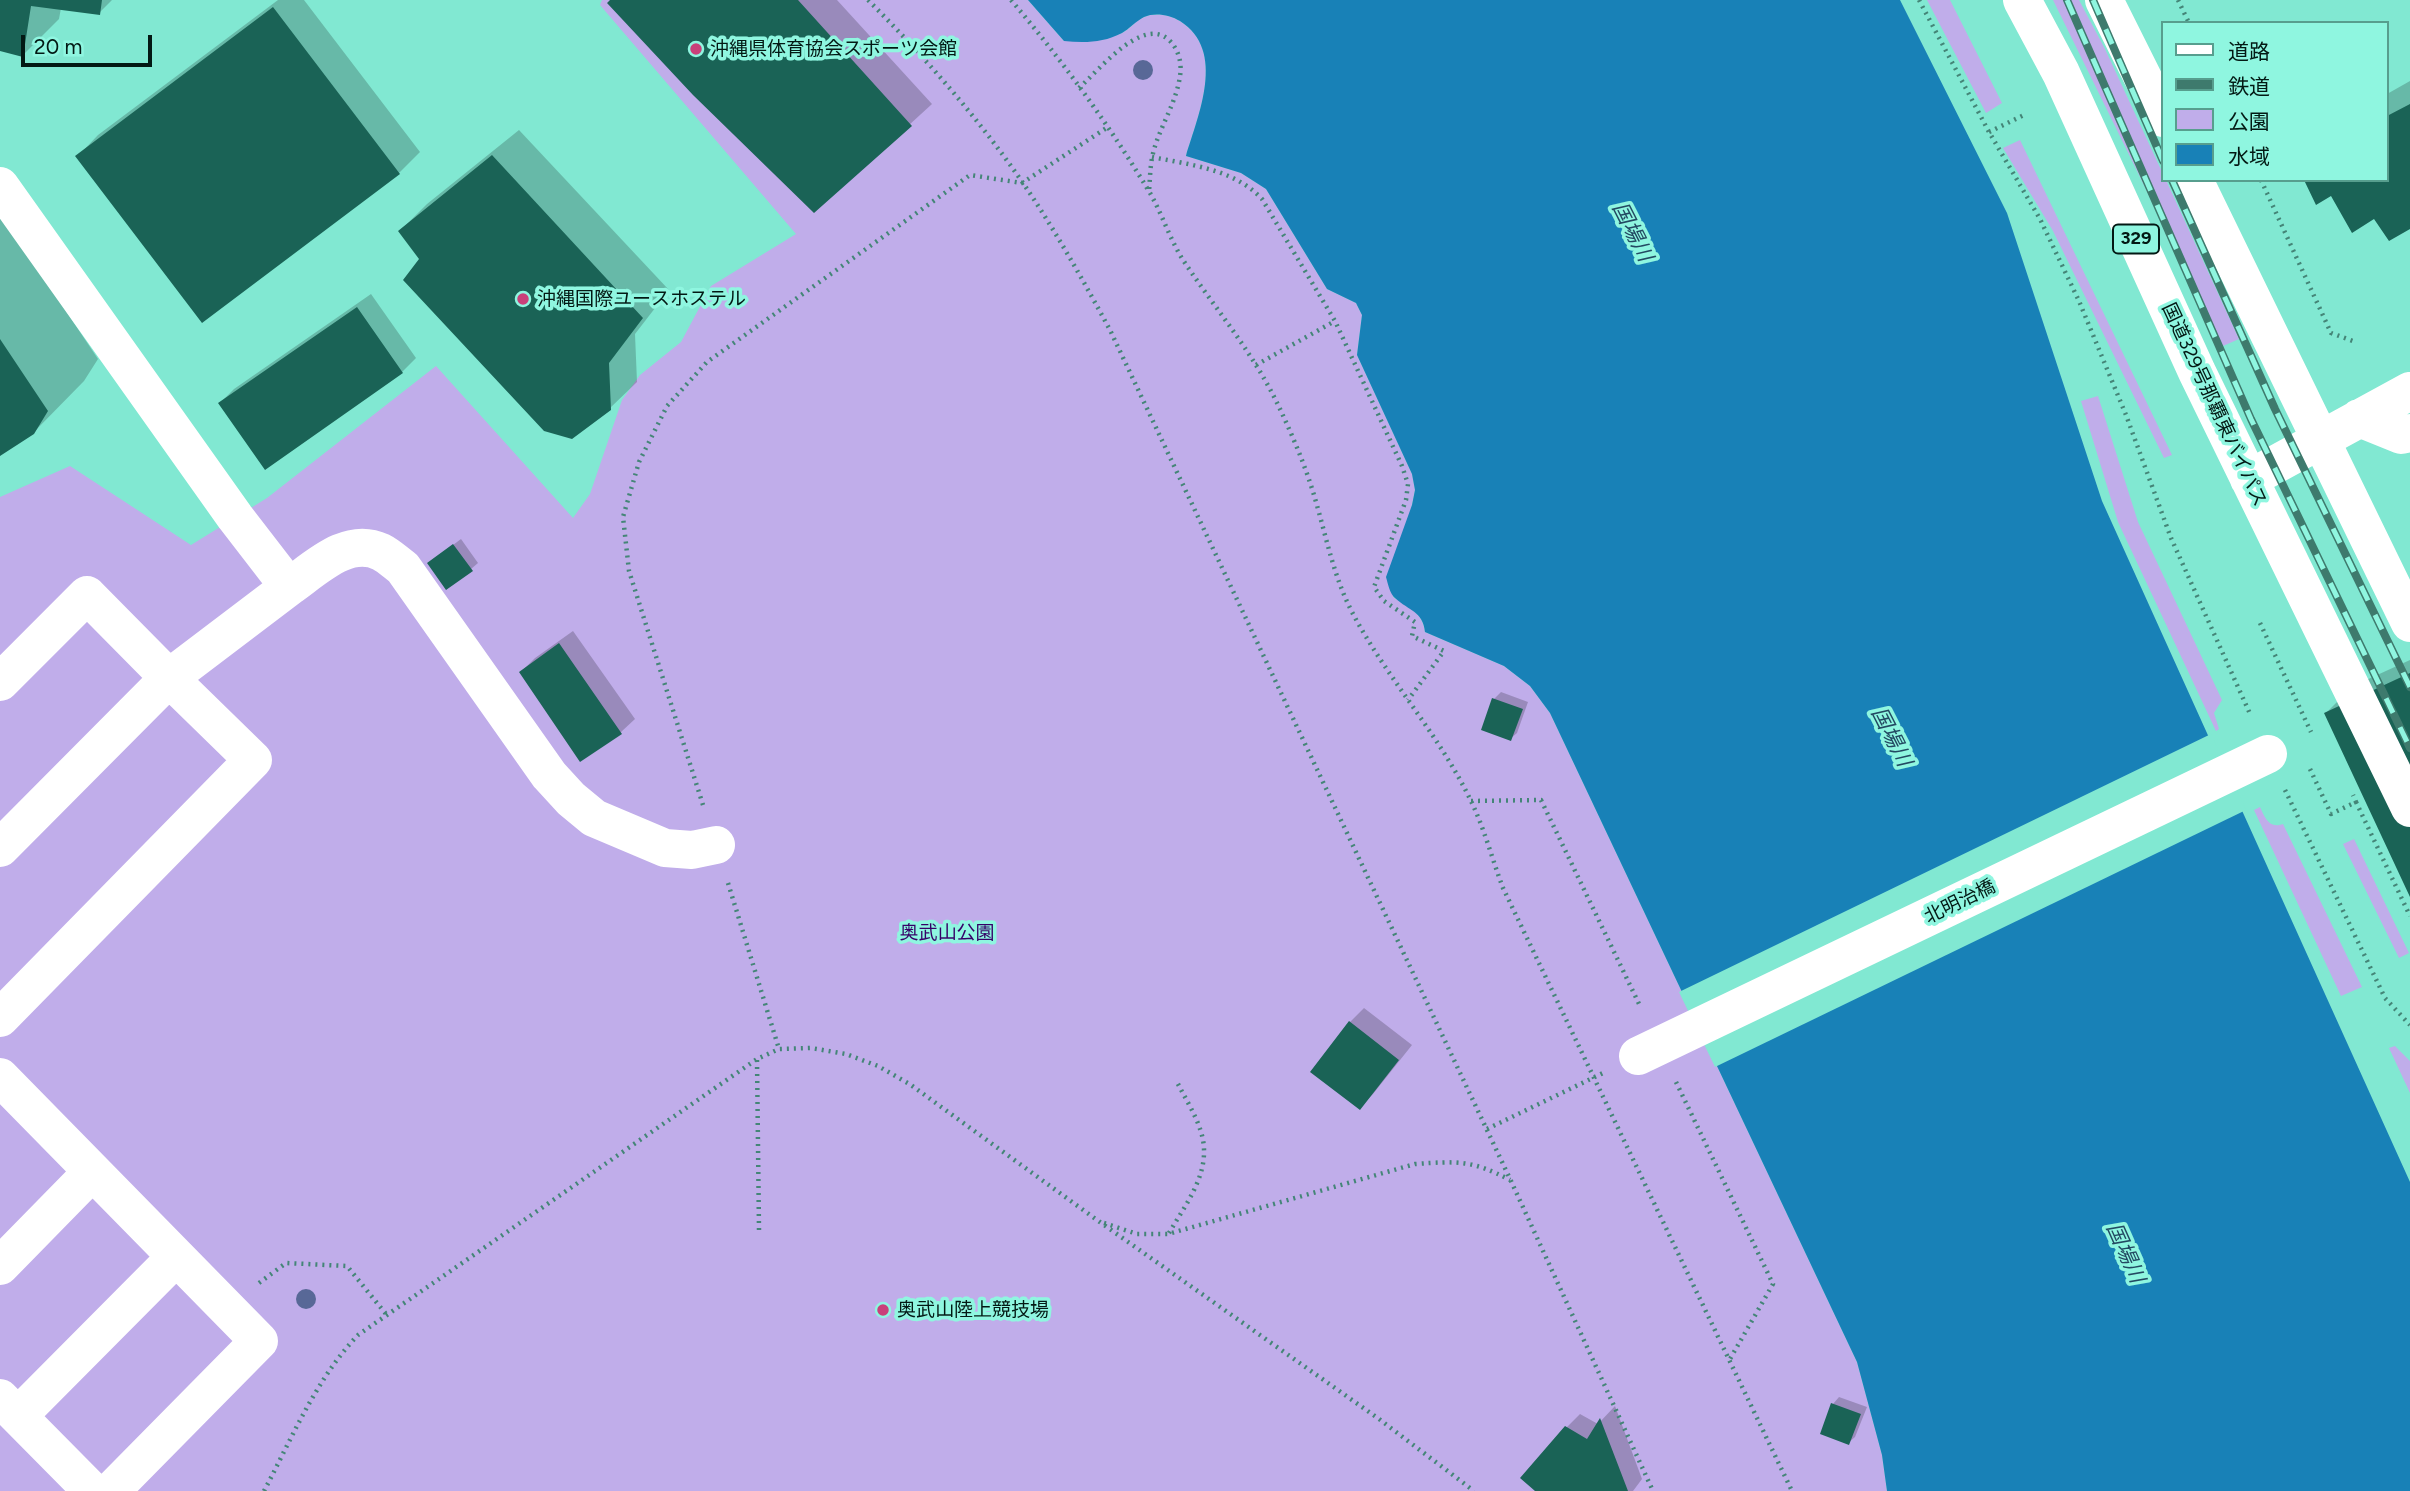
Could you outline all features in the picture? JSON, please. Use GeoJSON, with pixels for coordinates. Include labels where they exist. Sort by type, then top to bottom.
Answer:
{"type":"FeatureCollection","features":[{"type":"Feature","properties":{"kind":"main road","name":"国道329号那覇東バイパス"},"geometry":{"type":"LineString","coordinates":[[2022,0],[2061,74],[2249,479],[2410,808]]}},
{"type":"Feature","properties":{"kind":"main road"},"geometry":{"type":"LineString","coordinates":[[2104,0],[2162,116]]}},
{"type":"Feature","properties":{"kind":"main road"},"geometry":{"type":"LineString","coordinates":[[2195,182],[2410,623]]}},
{"type":"Feature","properties":{"kind":"main road"},"geometry":{"type":"LineString","coordinates":[[0,186],[235,517],[289,587]]}},
{"type":"Feature","properties":{"kind":"main road"},"geometry":{"type":"LineString","coordinates":[[2249,479],[2410,391]]}},
{"type":"Feature","properties":{"kind":"main road"},"geometry":{"type":"LineString","coordinates":[[2359,418],[2400,435],[2410,433]]}},
{"type":"Feature","properties":{"kind":"main road"},"geometry":{"type":"LineString","coordinates":[[0,848],[169,678],[289,587],[336,555],[358,547],[380,552],[404,568],[550,775],[570,799],[594,818],[665,848],[692,850],[716,845]]}},
{"type":"Feature","properties":{"kind":"main road"},"geometry":{"type":"LineString","coordinates":[[0,682],[86,595],[253,760],[0,1018]]}},
{"type":"Feature","properties":{"kind":"main road","name":"北明治橋"},"geometry":{"type":"LineString","coordinates":[[1623,1063],[2255,760]]}},
{"type":"Feature","properties":{"kind":"main road"},"geometry":{"type":"LineString","coordinates":[[3,1086],[259,1341],[111,1491]]}},
{"type":"Feature","properties":{"kind":"main road"},"geometry":{"type":"LineString","coordinates":[[0,1266],[92,1172]]}},
{"type":"Feature","properties":{"kind":"main road"},"geometry":{"type":"LineString","coordinates":[[92,1491],[9,1407],[176,1256]]}},
{"type":"Feature","properties":{"kind":"path"},"geometry":{"type":"LineString","coordinates":[[868,0],[962,103],[1022,183],[1068,255],[1104,319],[1154,418],[1487,1129],[1653,1491]]}},
{"type":"Feature","properties":{"kind":"path"},"geometry":{"type":"LineString","coordinates":[[1011,0],[1042,37],[1108,127],[1149,191],[1179,254],[1256,365],[1279,407],[1315,500],[1333,570],[1366,635],[1471,801],[1503,888],[1792,1491]]}},
{"type":"Feature","properties":{"kind":"path"},"geometry":{"type":"LineString","coordinates":[[1919,0],[1989,132],[2040,219],[2079,301],[2126,415],[2255,760],[2330,888],[2385,998],[2410,1025]]}},
{"type":"Feature","properties":{"kind":"path"},"geometry":{"type":"LineString","coordinates":[[2178,0],[2188,21]]}},
{"type":"Feature","properties":{"kind":"path"},"geometry":{"type":"LineString","coordinates":[[1079,88],[1135,38],[1149,33],[1162,34],[1173,44],[1180,59],[1180,76],[1152,156],[1149,191]]}},
{"type":"Feature","properties":{"kind":"path"},"geometry":{"type":"LineString","coordinates":[[1989,132],[2026,114]]}},
{"type":"Feature","properties":{"kind":"path"},"geometry":{"type":"LineString","coordinates":[[779,1049],[629,571],[623,517],[639,462],[667,406],[707,362],[970,175],[1022,183],[1108,127]]}},
{"type":"Feature","properties":{"kind":"path"},"geometry":{"type":"LineString","coordinates":[[1152,156],[1233,176],[1250,186],[1262,199],[1335,321],[1408,484],[1406,500],[1374,587],[1384,601],[1415,622],[1412,636],[1444,652],[1408,700]]}},
{"type":"Feature","properties":{"kind":"path"},"geometry":{"type":"LineString","coordinates":[[2262,182],[2332,333],[2353,341]]}},
{"type":"Feature","properties":{"kind":"path"},"geometry":{"type":"LineString","coordinates":[[1256,365],[1335,321]]}},
{"type":"Feature","properties":{"kind":"path"},"geometry":{"type":"LineString","coordinates":[[2260,623],[2311,732]]}},
{"type":"Feature","properties":{"kind":"path"},"geometry":{"type":"LineString","coordinates":[[2311,769],[2332,814],[2357,802]]}},
{"type":"Feature","properties":{"kind":"path"},"geometry":{"type":"LineString","coordinates":[[2351,790],[2410,916]]}},
{"type":"Feature","properties":{"kind":"path"},"geometry":{"type":"LineString","coordinates":[[264,1491],[319,1385],[339,1355],[358,1335],[757,1059],[779,1049],[811,1048],[846,1054],[878,1066],[911,1085],[1379,1419],[1474,1491]]}},
{"type":"Feature","properties":{"kind":"path"},"geometry":{"type":"LineString","coordinates":[[757,1059],[759,1230]]}},
{"type":"Feature","properties":{"kind":"path"},"geometry":{"type":"LineString","coordinates":[[1487,1129],[1623,1063]]}},
{"type":"Feature","properties":{"kind":"path"},"geometry":{"type":"LineString","coordinates":[[1168,1234],[1197,1185],[1206,1157],[1201,1132],[1177,1082]]}},
{"type":"Feature","properties":{"kind":"path"},"geometry":{"type":"LineString","coordinates":[[1097,1220],[1137,1234],[1168,1234],[1416,1164],[1458,1161],[1487,1168],[1511,1181]]}},
{"type":"Feature","properties":{"kind":"path"},"geometry":{"type":"LineString","coordinates":[[226,1308],[286,1263],[347,1266],[386,1314]]}},
{"type":"Feature","properties":{"kind":"green space","name":"奥武山公園"},"geometry":{"type":"Polygon","coordinates":[[[602,0],[1028,0],[1064,41],[1117,35],[1149,15],[1176,19],[1194,34],[1202,49],[1206,66],[1205,84],[1186,156],[1241,173],[1266,189],[1327,289],[1356,303],[1362,315],[1357,355],[1412,474],[1415,490],[1393,597],[1418,615],[1425,632],[1504,666],[1530,686],[1550,713],[1857,1362],[1882,1455],[1887,1491],[0,1491],[0,497],[70,466],[191,545],[267,498],[436,366],[573,518],[590,494],[622,400],[640,375],[681,342],[711,286],[796,234],[600,5],[602,0]]]}},
{"type":"Feature","properties":{"kind":"green space"},"geometry":{"type":"Polygon","coordinates":[[[1927,0],[1950,0],[2002,103],[1986,113],[1927,0]]]}},
{"type":"Feature","properties":{"kind":"green space"},"geometry":{"type":"Polygon","coordinates":[[[2053,0],[2079,0],[2105,49],[2162,172],[2162,182],[2167,182],[2239,339],[2223,346],[2053,0]]]}},
{"type":"Feature","properties":{"kind":"green space"},"geometry":{"type":"Polygon","coordinates":[[[2020,140],[2172,455],[2164,458],[2053,231],[2003,148],[2020,140]]]}},
{"type":"Feature","properties":{"kind":"green space"},"geometry":{"type":"Polygon","coordinates":[[[2098,396],[2138,522],[2222,700],[2214,713],[2219,729],[2216,731],[2118,522],[2081,401],[2098,396]]]}},
{"type":"Feature","properties":{"kind":"green space"},"geometry":{"type":"Polygon","coordinates":[[[2260,807],[2271,824],[2283,824],[2362,987],[2341,996],[2254,810],[2260,807]]]}},
{"type":"Feature","properties":{"kind":"green space"},"geometry":{"type":"Polygon","coordinates":[[[2354,839],[2409,953],[2399,958],[2343,844],[2354,839]]]}},
{"type":"Feature","properties":{"kind":"green space"},"geometry":{"type":"Polygon","coordinates":[[[2395,1046],[2410,1061],[2410,1093],[2389,1048],[2395,1046]]]}},
{"type":"Feature","properties":{"kind":"water","name":"国場川"},"geometry":{"type":"Polygon","coordinates":[[[1028,0],[1900,0],[2007,213],[2102,501],[2410,1182],[2410,1491],[1887,1491],[1882,1455],[1857,1362],[1550,713],[1530,686],[1504,666],[1425,632],[1418,615],[1390,591],[1386,577],[1415,490],[1412,474],[1357,355],[1362,315],[1356,303],[1327,289],[1266,189],[1241,173],[1186,156],[1202,103],[1206,66],[1202,49],[1194,34],[1180,21],[1153,15],[1144,17],[1122,33],[1108,39],[1064,41],[1028,0]]]}},
{"type":"Feature","properties":{"kind":"pier"},"geometry":{"type":"Polygon","coordinates":[[[2211,734],[2246,810],[1715,1067],[1679,992],[2211,734]]]}},
{"type":"Feature","properties":{"kind":"building"},"geometry":{"type":"Polygon","coordinates":[[[0,0],[102,0],[100,15],[31,6],[23,57],[0,51],[0,0]]]}},
{"type":"Feature","properties":{"kind":"building"},"geometry":{"type":"Polygon","coordinates":[[[610,0],[798,0],[912,126],[814,213],[693,95],[607,3],[610,0]]]}},
{"type":"Feature","properties":{"kind":"building"},"geometry":{"type":"Polygon","coordinates":[[[273,7],[400,174],[202,323],[75,156],[273,7]]]}},
{"type":"Feature","properties":{"kind":"building"},"geometry":{"type":"Polygon","coordinates":[[[2410,104],[2410,229],[2389,241],[2374,219],[2352,233],[2331,196],[2316,205],[2305,182],[2389,182],[2389,115],[2410,104]]]}},
{"type":"Feature","properties":{"kind":"building","name":"沖縄国際ユースホステル"},"geometry":{"type":"Polygon","coordinates":[[[492,155],[643,318],[609,363],[611,410],[572,439],[544,431],[403,280],[419,259],[398,231],[492,155]]]}},
{"type":"Feature","properties":{"kind":"building"},"geometry":{"type":"Polygon","coordinates":[[[357,307],[403,373],[265,470],[218,403],[357,307]]]}},
{"type":"Feature","properties":{"kind":"building"},"geometry":{"type":"Polygon","coordinates":[[[0,339],[48,411],[34,434],[0,456],[0,339]]]}},
{"type":"Feature","properties":{"kind":"building"},"geometry":{"type":"Polygon","coordinates":[[[453,544],[473,571],[446,590],[427,563],[453,544]]]}},
{"type":"Feature","properties":{"kind":"building"},"geometry":{"type":"Polygon","coordinates":[[[559,643],[622,734],[580,762],[519,672],[559,643]]]}},
{"type":"Feature","properties":{"kind":"building"},"geometry":{"type":"Polygon","coordinates":[[[2410,673],[2410,897],[2324,713],[2410,673]]]}},
{"type":"Feature","properties":{"kind":"building"},"geometry":{"type":"Polygon","coordinates":[[[1492,698],[1523,709],[1511,741],[1481,730],[1492,698]]]}},
{"type":"Feature","properties":{"kind":"building"},"geometry":{"type":"Polygon","coordinates":[[[1349,1021],[1399,1060],[1360,1110],[1310,1072],[1349,1021]]]}},
{"type":"Feature","properties":{"kind":"building"},"geometry":{"type":"Polygon","coordinates":[[[1831,1403],[1861,1414],[1849,1445],[1820,1434],[1831,1403]]]}},
{"type":"Feature","properties":{"kind":"building"},"geometry":{"type":"Polygon","coordinates":[[[1600,1418],[1628,1491],[1535,1491],[1520,1478],[1565,1426],[1587,1439],[1600,1418]]]}},
{"type":"Feature","properties":{"kind":"railway"},"geometry":{"type":"LineString","coordinates":[[2067,0],[2251,419],[2410,748]]}},
{"type":"Feature","properties":{"kind":"railway"},"geometry":{"type":"LineString","coordinates":[[2093,0],[2162,159]]}},
{"type":"Feature","properties":{"kind":"railway"},"geometry":{"type":"LineString","coordinates":[[2173,182],[2275,409],[2410,687]]}},
{"type":"Feature","properties":{"kind":"place","name":"沖縄県体育協会スポーツ会館"},"geometry":{"type":"Point","coordinates":[696,49]}},
{"type":"Feature","properties":{"kind":"place","name":"沖縄国際ユースホステル"},"geometry":{"type":"Point","coordinates":[523,299]}},
{"type":"Feature","properties":{"kind":"place","name":"奥武山陸上競技場"},"geometry":{"type":"Point","coordinates":[883,1310]}}]}
